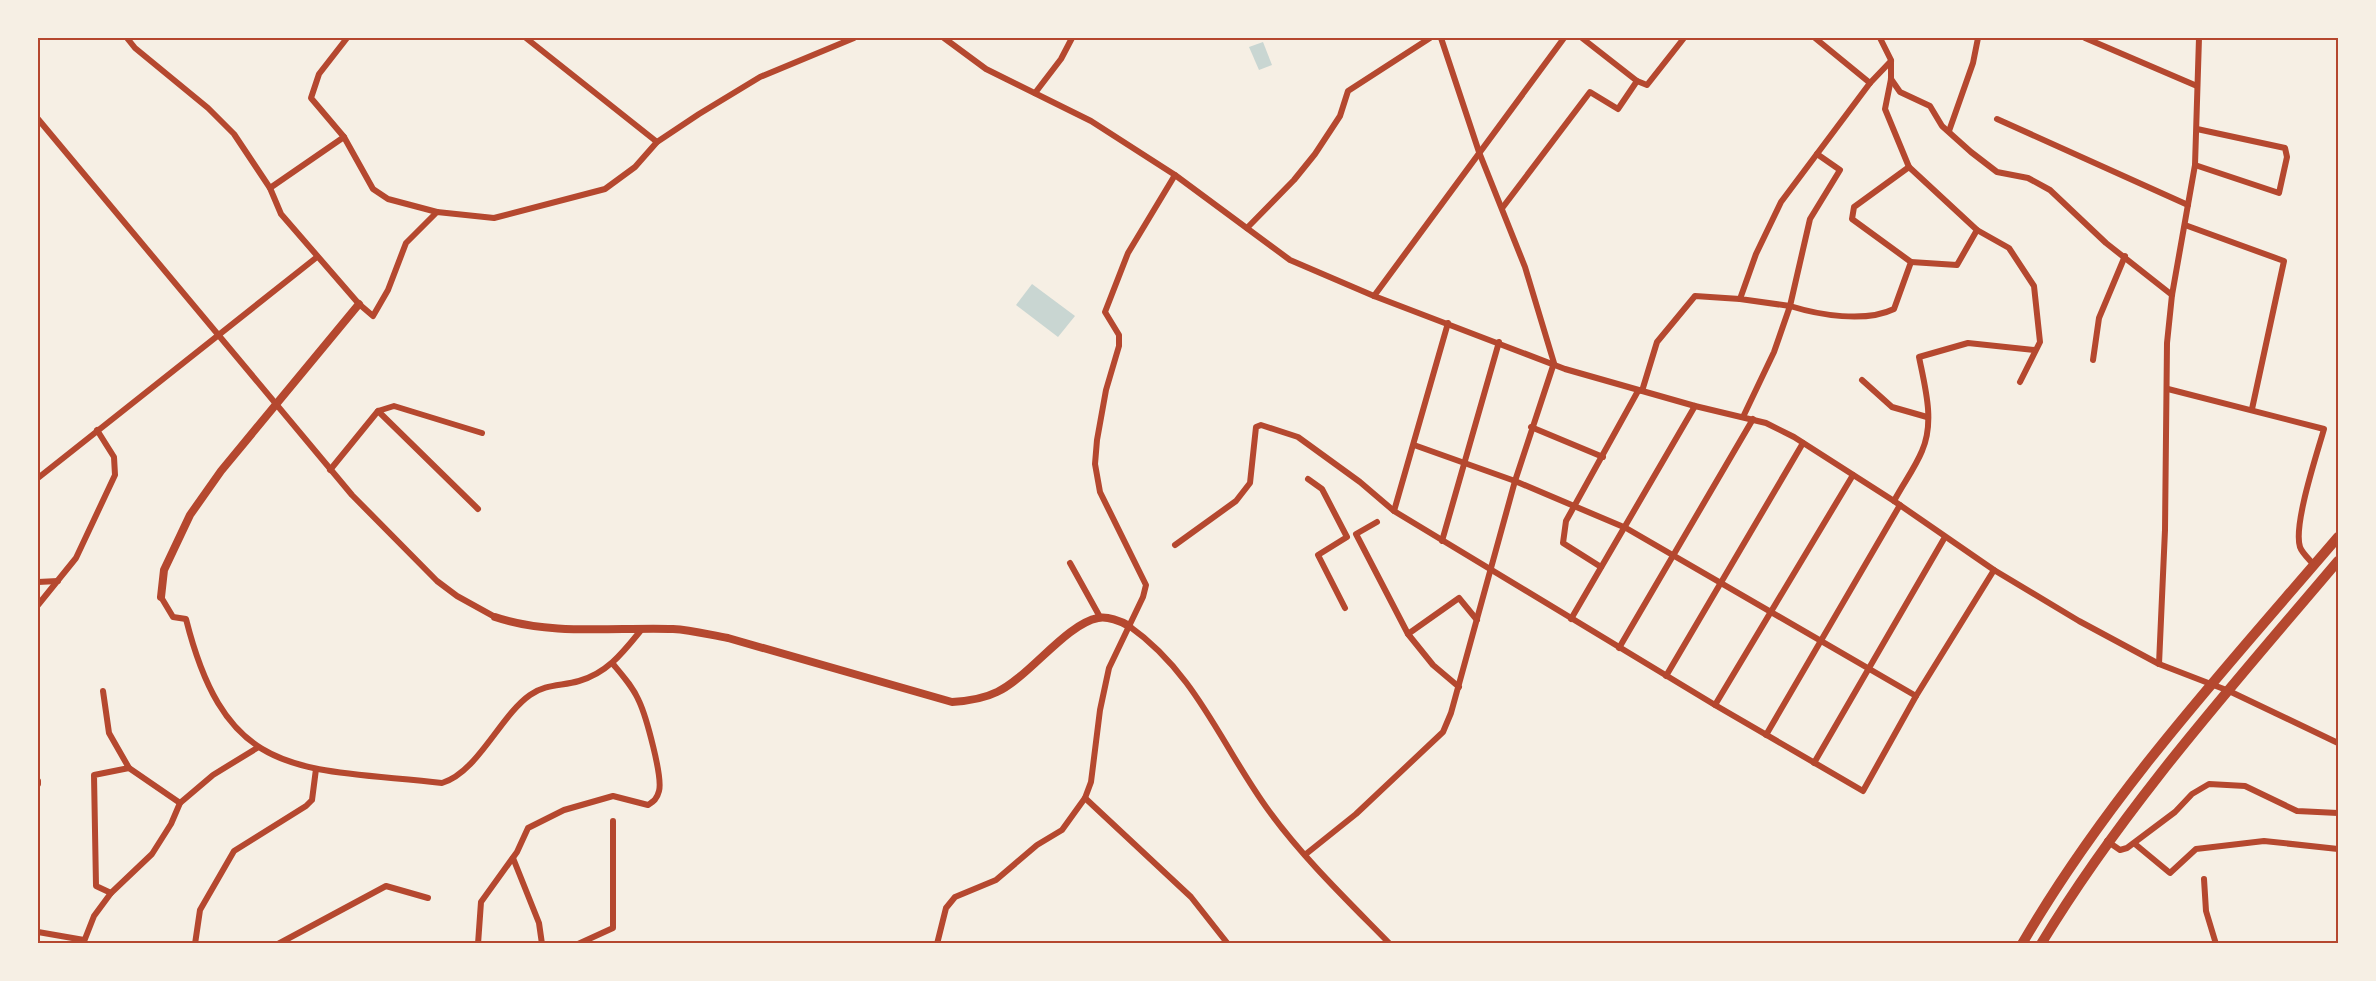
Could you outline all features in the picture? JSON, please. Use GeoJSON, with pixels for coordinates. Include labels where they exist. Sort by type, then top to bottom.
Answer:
{"type":"FeatureCollection","features":[{"type":"Feature","properties":{"kind":"main road"},"geometry":{"type":"LineString","coordinates":[[2022,944],[2054,889],[2117,798],[2211,684],[2338,537]]}},
{"type":"Feature","properties":{"kind":"main road"},"geometry":{"type":"LineString","coordinates":[[2041,944],[2107,841],[2139,798],[2338,561]]}},
{"type":"Feature","properties":{"kind":"street"},"geometry":{"type":"LineString","coordinates":[[127,38],[135,48],[208,108],[234,134],[270,188],[281,214],[359,304],[373,316],[388,290],[406,243],[436,212]]}},
{"type":"Feature","properties":{"kind":"street"},"geometry":{"type":"LineString","coordinates":[[347,38],[319,74],[311,98],[344,137],[373,189],[388,199],[436,212],[494,218],[605,189],[635,167],[657,142],[760,77],[854,38]]}},
{"type":"Feature","properties":{"kind":"street"},"geometry":{"type":"LineString","coordinates":[[526,38],[657,142]]}},
{"type":"Feature","properties":{"kind":"street"},"geometry":{"type":"LineString","coordinates":[[944,38],[986,69],[1091,121],[1175,175],[1290,260],[1374,296],[1554,363],[1564,369],[1695,406],[1766,423],[1803,443],[1897,503],[1994,570],[2079,621],[2159,664],[2211,684],[2338,743]]}},
{"type":"Feature","properties":{"kind":"street"},"geometry":{"type":"LineString","coordinates":[[1035,93],[1072,38]]}},
{"type":"Feature","properties":{"kind":"street"},"geometry":{"type":"LineString","coordinates":[[1246,228],[1294,180],[1315,154],[1340,116],[1348,91],[1430,38]]}},
{"type":"Feature","properties":{"kind":"street"},"geometry":{"type":"LineString","coordinates":[[1306,854],[1356,814],[1443,732],[1459,687],[1531,427],[1554,363],[1525,267],[1503,207],[1479,152],[1441,38]]}},
{"type":"Feature","properties":{"kind":"street"},"geometry":{"type":"LineString","coordinates":[[1374,296],[1564,38]]}},
{"type":"Feature","properties":{"kind":"street"},"geometry":{"type":"LineString","coordinates":[[1582,38],[1637,81],[1647,85],[1684,38]]}},
{"type":"Feature","properties":{"kind":"street"},"geometry":{"type":"LineString","coordinates":[[1815,38],[1870,83]]}},
{"type":"Feature","properties":{"kind":"street"},"geometry":{"type":"LineString","coordinates":[[1880,38],[1891,60],[1891,78],[1885,109],[1909,167],[1977,230],[2009,248],[2034,286],[2040,342],[2020,382]]}},
{"type":"Feature","properties":{"kind":"street"},"geometry":{"type":"LineString","coordinates":[[1949,131],[1973,63],[1978,38]]}},
{"type":"Feature","properties":{"kind":"street"},"geometry":{"type":"LineString","coordinates":[[2085,38],[2197,86]]}},
{"type":"Feature","properties":{"kind":"street"},"geometry":{"type":"LineString","coordinates":[[2159,664],[2168,389],[2167,343],[2172,295],[2195,165],[2199,38]]}},
{"type":"Feature","properties":{"kind":"street"},"geometry":{"type":"LineString","coordinates":[[1740,299],[1756,254],[1781,202],[1870,83],[1891,60]]}},
{"type":"Feature","properties":{"kind":"street"},"geometry":{"type":"LineString","coordinates":[[1891,78],[1900,92],[1930,106],[1942,126],[1997,172],[2028,178],[2050,190],[2106,243],[2172,295]]}},
{"type":"Feature","properties":{"kind":"street"},"geometry":{"type":"LineString","coordinates":[[1503,207],[1590,92],[1618,109],[1637,81]]}},
{"type":"Feature","properties":{"kind":"street"},"geometry":{"type":"LineString","coordinates":[[38,119],[352,495],[437,581],[458,596],[513,623],[551,627],[692,631],[728,638],[952,702],[976,700],[997,693],[1014,682],[1083,624],[1100,617],[1129,626],[1155,644],[1174,666],[1207,711],[1264,804],[1306,854],[1390,944]]}},
{"type":"Feature","properties":{"kind":"street"},"geometry":{"type":"LineString","coordinates":[[1997,119],[2188,206]]}},
{"type":"Feature","properties":{"kind":"street"},"geometry":{"type":"LineString","coordinates":[[2195,165],[2279,193],[2287,157],[2285,148],[2197,129]]}},
{"type":"Feature","properties":{"kind":"street"},"geometry":{"type":"LineString","coordinates":[[270,188],[344,137]]}},
{"type":"Feature","properties":{"kind":"street"},"geometry":{"type":"LineString","coordinates":[[1743,417],[1774,352],[1790,306],[1810,219],[1840,170],[1817,154]]}},
{"type":"Feature","properties":{"kind":"street"},"geometry":{"type":"LineString","coordinates":[[1909,167],[1854,207],[1852,219],[1911,262],[1957,265],[1977,230]]}},
{"type":"Feature","properties":{"kind":"street"},"geometry":{"type":"LineString","coordinates":[[936,944],[946,908],[955,897],[996,880],[1037,844],[1062,830],[1085,798],[1092,782],[1100,710],[1109,668],[1143,597],[1146,585],[1100,492],[1095,464],[1104,399],[1119,346],[1119,335],[1105,312],[1128,253],[1175,175]]}},
{"type":"Feature","properties":{"kind":"street"},"geometry":{"type":"LineString","coordinates":[[2184,225],[2284,261],[2252,410]]}},
{"type":"Feature","properties":{"kind":"street"},"geometry":{"type":"LineString","coordinates":[[2092,360],[2099,318],[2125,256]]}},
{"type":"Feature","properties":{"kind":"street"},"geometry":{"type":"LineString","coordinates":[[38,478],[317,257]]}},
{"type":"Feature","properties":{"kind":"street"},"geometry":{"type":"LineString","coordinates":[[1601,567],[1563,543],[1566,521],[1640,391],[1657,342],[1695,296],[1790,306],[1823,316],[1883,314],[1894,309],[1911,262]]}},
{"type":"Feature","properties":{"kind":"street"},"geometry":{"type":"LineString","coordinates":[[359,304],[221,471],[190,515],[164,570],[161,597],[166,610],[173,616],[186,618],[196,659],[225,716],[257,748],[280,759],[316,770],[442,783],[451,780],[528,696],[544,687],[594,675],[613,664],[642,629]]}},
{"type":"Feature","properties":{"kind":"street"},"geometry":{"type":"LineString","coordinates":[[1394,512],[1448,323]]}},
{"type":"Feature","properties":{"kind":"street"},"geometry":{"type":"LineString","coordinates":[[1442,541],[1499,342]]}},
{"type":"Feature","properties":{"kind":"street"},"geometry":{"type":"LineString","coordinates":[[1766,735],[1821,641],[1897,503],[1922,452],[1928,434],[1928,400],[1919,357],[1968,343],[2035,350]]}},
{"type":"Feature","properties":{"kind":"street"},"geometry":{"type":"LineString","coordinates":[[1862,380],[1892,407],[1927,417]]}},
{"type":"Feature","properties":{"kind":"street"},"geometry":{"type":"LineString","coordinates":[[2168,389],[2324,429],[2304,503],[2300,537],[2300,548],[2314,566]]}},
{"type":"Feature","properties":{"kind":"street"},"geometry":{"type":"LineString","coordinates":[[330,470],[378,411],[394,406],[482,433]]}},
{"type":"Feature","properties":{"kind":"street"},"geometry":{"type":"LineString","coordinates":[[1571,619],[1695,406]]}},
{"type":"Feature","properties":{"kind":"street"},"geometry":{"type":"LineString","coordinates":[[378,411],[478,509]]}},
{"type":"Feature","properties":{"kind":"street"},"geometry":{"type":"LineString","coordinates":[[1619,648],[1753,419]]}},
{"type":"Feature","properties":{"kind":"street"},"geometry":{"type":"LineString","coordinates":[[1175,545],[1236,501],[1250,483],[1256,427],[1261,425],[1298,436],[1360,482],[1394,512],[1666,676],[1863,791],[1916,696],[1994,570]]}},
{"type":"Feature","properties":{"kind":"street"},"geometry":{"type":"LineString","coordinates":[[1531,427],[1603,457]]}},
{"type":"Feature","properties":{"kind":"street"},"geometry":{"type":"LineString","coordinates":[[38,605],[76,558],[115,475],[114,457],[97,430]]}},
{"type":"Feature","properties":{"kind":"street"},"geometry":{"type":"LineString","coordinates":[[1666,676],[1803,443]]}},
{"type":"Feature","properties":{"kind":"street"},"geometry":{"type":"LineString","coordinates":[[1414,445],[1515,481],[1626,528],[1916,696]]}},
{"type":"Feature","properties":{"kind":"street"},"geometry":{"type":"LineString","coordinates":[[1715,705],[1853,475]]}},
{"type":"Feature","properties":{"kind":"street"},"geometry":{"type":"LineString","coordinates":[[1308,479],[1322,489],[1347,537]]}},
{"type":"Feature","properties":{"kind":"street"},"geometry":{"type":"LineString","coordinates":[[1345,608],[1318,555],[1377,522]]}},
{"type":"Feature","properties":{"kind":"street"},"geometry":{"type":"LineString","coordinates":[[1356,534],[1408,634],[1432,665],[1459,687]]}},
{"type":"Feature","properties":{"kind":"street"},"geometry":{"type":"LineString","coordinates":[[1814,763],[1945,537]]}},
{"type":"Feature","properties":{"kind":"street"},"geometry":{"type":"LineString","coordinates":[[1070,563],[1100,617]]}},
{"type":"Feature","properties":{"kind":"street"},"geometry":{"type":"LineString","coordinates":[[38,582],[58,581]]}},
{"type":"Feature","properties":{"kind":"street"},"geometry":{"type":"LineString","coordinates":[[1408,634],[1459,598],[1477,620]]}},
{"type":"Feature","properties":{"kind":"street"},"geometry":{"type":"LineString","coordinates":[[477,944],[481,902],[513,858],[528,828],[564,810],[613,796],[648,805],[655,800],[660,789],[658,774],[641,704],[632,687],[613,664]]}},
{"type":"Feature","properties":{"kind":"street"},"geometry":{"type":"LineString","coordinates":[[103,692],[109,733],[129,768],[180,803]]}},
{"type":"Feature","properties":{"kind":"street"},"geometry":{"type":"LineString","coordinates":[[38,932],[83,942],[94,916],[111,893],[152,854],[171,824],[180,803],[213,776],[257,748]]}},
{"type":"Feature","properties":{"kind":"street"},"geometry":{"type":"LineString","coordinates":[[111,893],[96,886],[94,775],[129,768]]}},
{"type":"Feature","properties":{"kind":"street"},"geometry":{"type":"LineString","coordinates":[[195,944],[200,910],[234,851],[306,806],[312,800],[316,770]]}},
{"type":"Feature","properties":{"kind":"street"},"geometry":{"type":"LineString","coordinates":[[2107,841],[2120,850],[2135,844],[2175,812],[2192,794],[2209,784],[2245,786],[2297,811],[2338,813]]}},
{"type":"Feature","properties":{"kind":"street"},"geometry":{"type":"LineString","coordinates":[[1085,798],[1191,897],[1228,944]]}},
{"type":"Feature","properties":{"kind":"street"},"geometry":{"type":"LineString","coordinates":[[578,944],[614,928],[614,820]]}},
{"type":"Feature","properties":{"kind":"street"},"geometry":{"type":"LineString","coordinates":[[2135,844],[2170,873],[2196,849],[2264,841],[2338,849]]}},
{"type":"Feature","properties":{"kind":"street"},"geometry":{"type":"LineString","coordinates":[[513,858],[539,923],[542,944]]}},
{"type":"Feature","properties":{"kind":"street"},"geometry":{"type":"LineString","coordinates":[[2204,879],[2206,911],[2216,944]]}},
{"type":"Feature","properties":{"kind":"street"},"geometry":{"type":"LineString","coordinates":[[278,944],[386,886],[428,898]]}},
{"type":"Feature","properties":{"kind":"shaded area"},"geometry":{"type":"Polygon","coordinates":[[[1263,42],[1272,65],[1259,70],[1249,47],[1263,42]]]}},
{"type":"Feature","properties":{"kind":"shaded area"},"geometry":{"type":"Polygon","coordinates":[[[1032,284],[1075,316],[1058,337],[1016,305],[1032,284]]]}}]}
